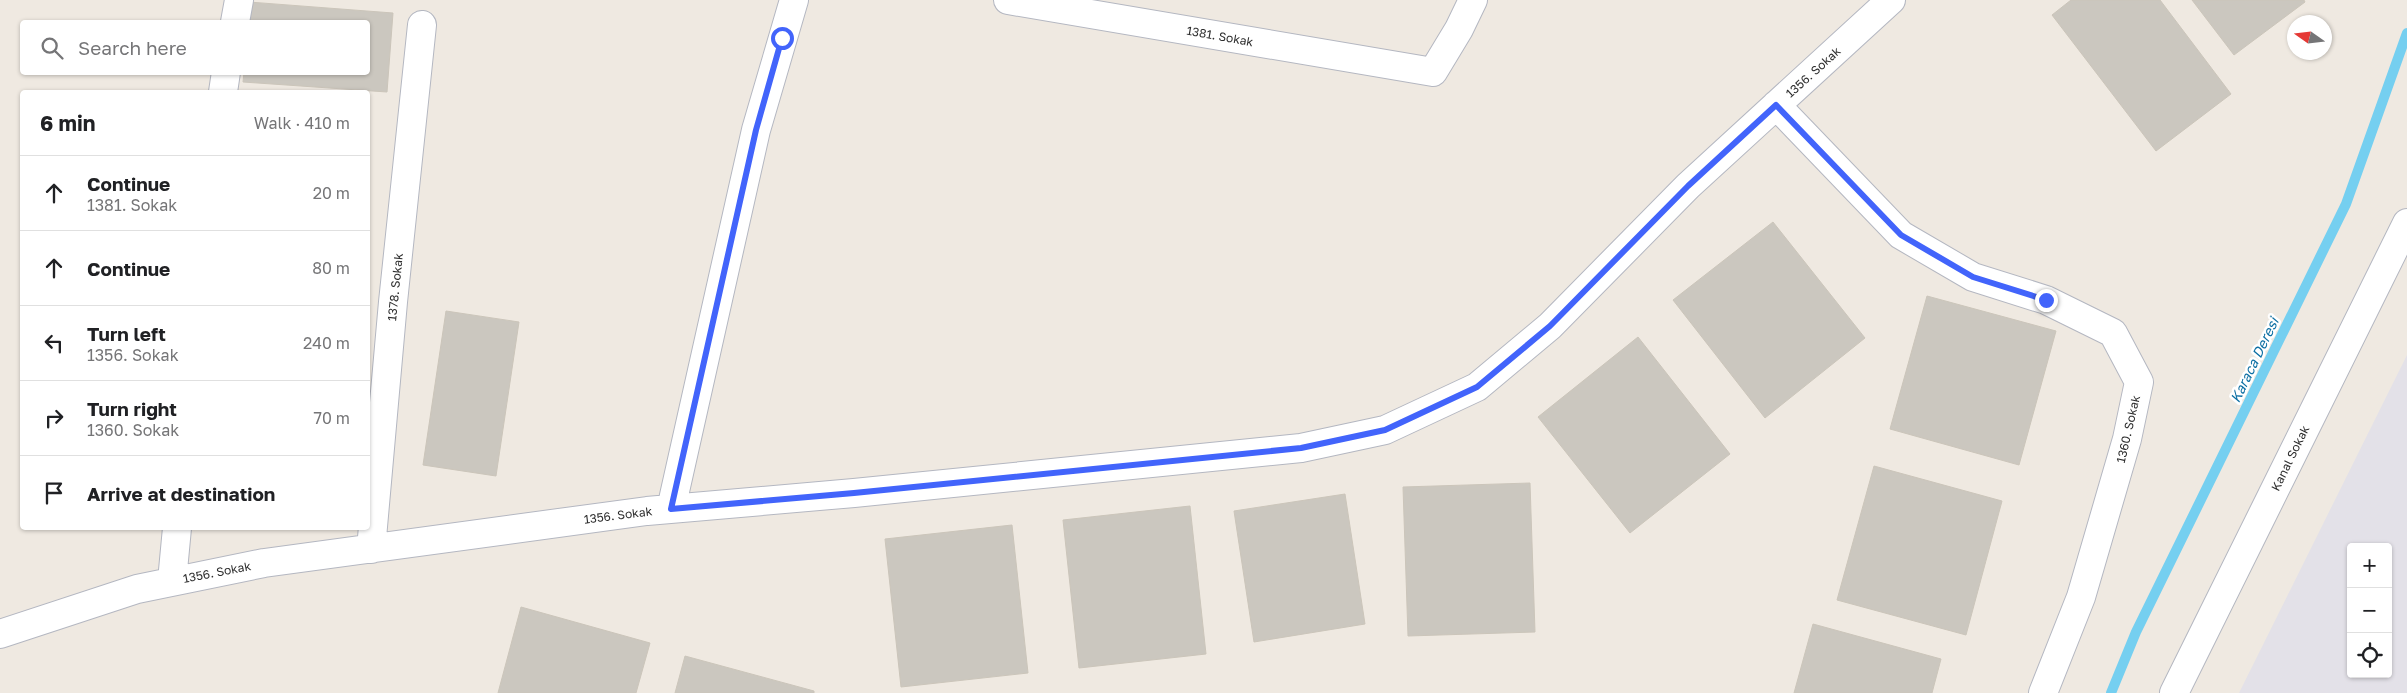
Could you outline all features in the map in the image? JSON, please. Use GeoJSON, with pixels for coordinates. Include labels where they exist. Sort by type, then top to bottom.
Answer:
{"type":"FeatureCollection","features":[{"type":"Feature","properties":{"kind":"street"},"geometry":{"type":"LineString","coordinates":[[235,20],[239,0]]}},
{"type":"Feature","properties":{"kind":"street"},"geometry":{"type":"LineString","coordinates":[[671,509],[756,130],[794,0]]}},
{"type":"Feature","properties":{"kind":"street","name":"1381. Sokak"},"geometry":{"type":"LineString","coordinates":[[1008,0],[1433,72],[1459,29],[1473,0]]}},
{"type":"Feature","properties":{"kind":"street","name":"1356. Sokak"},"geometry":{"type":"LineString","coordinates":[[0,634],[136,589],[264,563],[671,509],[854,493],[1301,448],[1385,430],[1477,387],[1543,332],[1688,186],[1891,0]]}},
{"type":"Feature","properties":{"kind":"street","name":"1378. Sokak"},"geometry":{"type":"LineString","coordinates":[[371,549],[393,302],[422,24]]}},
{"type":"Feature","properties":{"kind":"street"},"geometry":{"type":"LineString","coordinates":[[223,90],[226,75]]}},
{"type":"Feature","properties":{"kind":"street","name":"1360. Sokak"},"geometry":{"type":"LineString","coordinates":[[1776,105],[1901,235],[1973,277],[2046,300],[2114,333],[2139,382],[2127,439],[2081,597],[2043,693]]}},
{"type":"Feature","properties":{"kind":"street","name":"Kanal Sokak"},"geometry":{"type":"LineString","coordinates":[[2174,693],[2407,223]]}},
{"type":"Feature","properties":{"kind":"street"},"geometry":{"type":"LineString","coordinates":[[172,582],[177,530]]}},
{"type":"Feature","properties":{"kind":"shaded area"},"geometry":{"type":"Polygon","coordinates":[[[2407,355],[2407,693],[2239,693],[2407,355]]]}},
{"type":"Feature","properties":{"kind":"building"},"geometry":{"type":"Polygon","coordinates":[[[2071,0],[2160,0],[2231,94],[2156,151],[2052,15],[2071,0]]]}},
{"type":"Feature","properties":{"kind":"building"},"geometry":{"type":"Polygon","coordinates":[[[2192,0],[2304,0],[2305,2],[2234,55],[2192,0]]]}},
{"type":"Feature","properties":{"kind":"building"},"geometry":{"type":"Polygon","coordinates":[[[249,2],[393,13],[387,92],[243,82],[244,75],[370,75],[370,20],[248,20],[249,2]]]}},
{"type":"Feature","properties":{"kind":"building"},"geometry":{"type":"Polygon","coordinates":[[[1773,222],[1865,338],[1765,418],[1673,300],[1773,222]]]}},
{"type":"Feature","properties":{"kind":"building"},"geometry":{"type":"Polygon","coordinates":[[[1927,296],[2056,331],[2019,465],[1890,429],[1927,296]]]}},
{"type":"Feature","properties":{"kind":"building"},"geometry":{"type":"Polygon","coordinates":[[[446,311],[519,322],[496,476],[423,465],[446,311]]]}},
{"type":"Feature","properties":{"kind":"building"},"geometry":{"type":"Polygon","coordinates":[[[1638,337],[1730,454],[1630,533],[1538,417],[1638,337]]]}},
{"type":"Feature","properties":{"kind":"building"},"geometry":{"type":"Polygon","coordinates":[[[1874,466],[2002,501],[1966,635],[1837,600],[1874,466]]]}},
{"type":"Feature","properties":{"kind":"building"},"geometry":{"type":"Polygon","coordinates":[[[1530,483],[1535,632],[1408,636],[1403,487],[1530,483]]]}},
{"type":"Feature","properties":{"kind":"building"},"geometry":{"type":"Polygon","coordinates":[[[1345,494],[1365,624],[1254,642],[1234,511],[1345,494]]]}},
{"type":"Feature","properties":{"kind":"building"},"geometry":{"type":"Polygon","coordinates":[[[1190,506],[1206,654],[1079,668],[1063,520],[1190,506]]]}},
{"type":"Feature","properties":{"kind":"building"},"geometry":{"type":"Polygon","coordinates":[[[1012,525],[1028,673],[901,687],[885,539],[1012,525]]]}},
{"type":"Feature","properties":{"kind":"building"},"geometry":{"type":"Polygon","coordinates":[[[521,607],[650,643],[636,693],[498,693],[521,607]]]}},
{"type":"Feature","properties":{"kind":"building"},"geometry":{"type":"Polygon","coordinates":[[[1813,624],[1941,659],[1932,693],[1794,693],[1813,624]]]}},
{"type":"Feature","properties":{"kind":"building"},"geometry":{"type":"Polygon","coordinates":[[[685,656],[814,691],[814,693],[675,693],[685,656]]]}},
{"type":"Feature","properties":{"kind":"waterway","name":"Karaca Deresi"},"geometry":{"type":"LineString","coordinates":[[2111,693],[2136,632],[2346,204],[2407,33]]}},
{"type":"Feature","properties":{"kind":"route"},"geometry":{"type":"LineString","coordinates":[[782,38],[756,130],[671,509],[854,493],[1301,448],[1385,430],[1477,387],[1550,326],[1688,186],[1776,105],[1901,235],[1973,277],[2046,300]]}}]}
